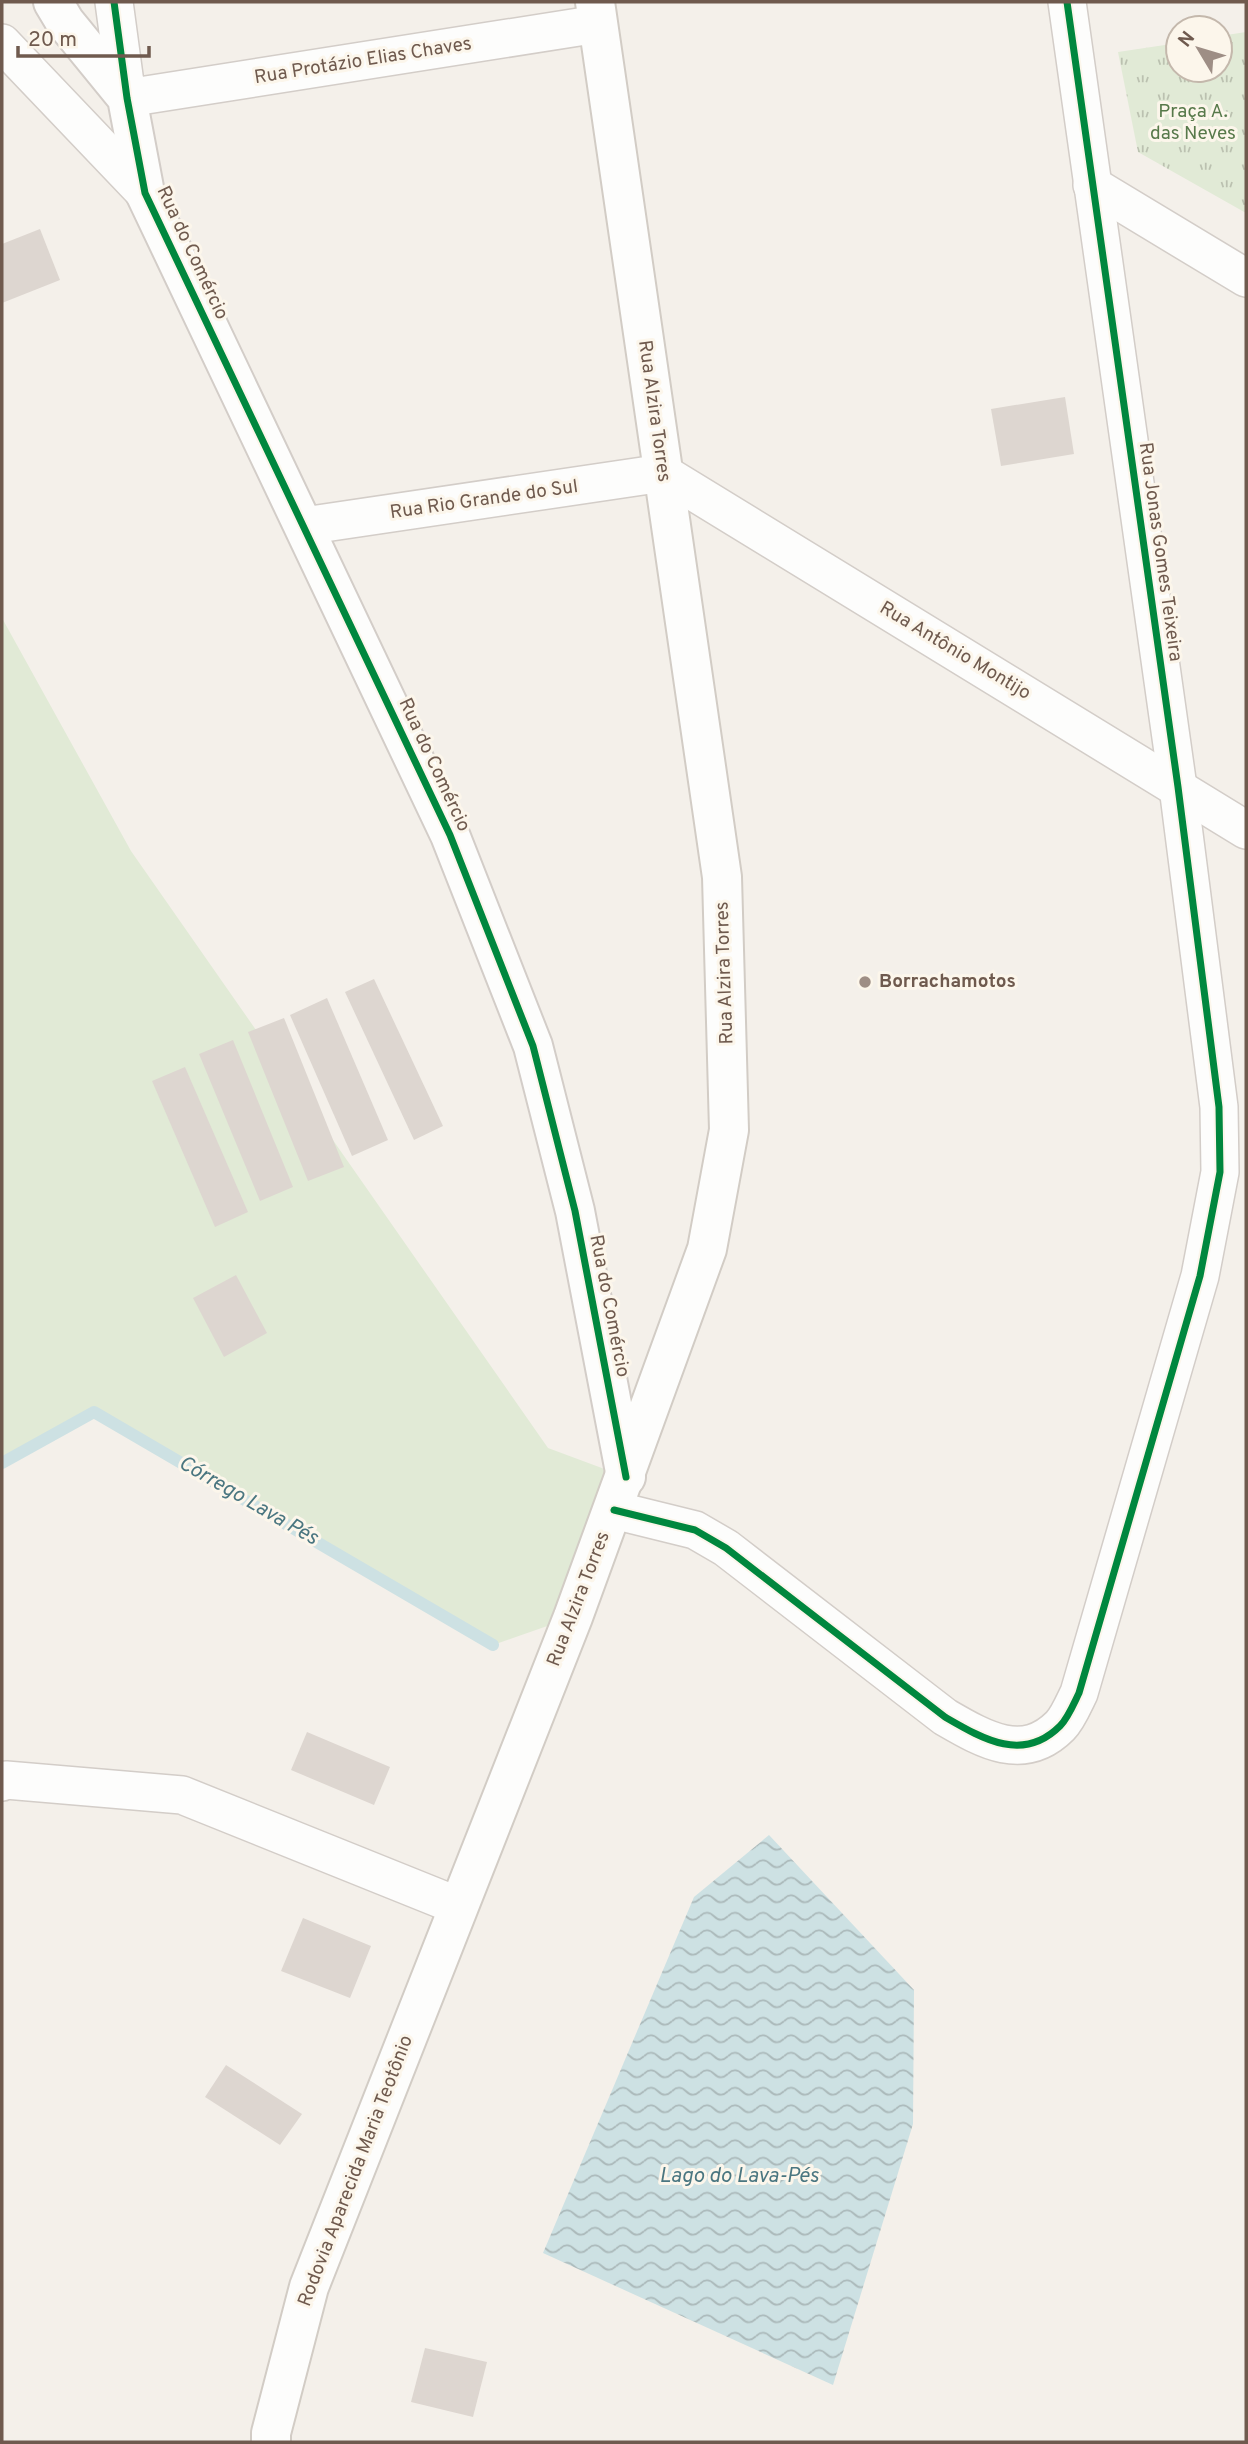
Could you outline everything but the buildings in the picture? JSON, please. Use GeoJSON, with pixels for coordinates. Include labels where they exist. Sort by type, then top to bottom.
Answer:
{"type":"FeatureCollection","features":[{"type":"Feature","properties":{"kind":"main road","name":"Rua do Comércio"},"geometry":{"type":"LineString","coordinates":[[53,2],[65,22],[127,98],[145,193],[450,835],[533,1046],[575,1211],[620,1493]]}},
{"type":"Feature","properties":{"kind":"main road","name":"Rua Alzira Torres"},"geometry":{"type":"LineString","coordinates":[[458,1906],[620,1493],[707,1249],[729,1130],[722,877],[597,13]]}},
{"type":"Feature","properties":{"kind":"main road","name":"Rodovia Aparecida Maria Teotônio"},"geometry":{"type":"LineString","coordinates":[[271,2442],[271,2433],[309,2287],[458,1906]]}},
{"type":"Feature","properties":{"kind":"street"},"geometry":{"type":"LineString","coordinates":[[114,2],[127,98]]}},
{"type":"Feature","properties":{"kind":"street","name":"Rua Jonas Gomes Teixeira"},"geometry":{"type":"LineString","coordinates":[[620,1493],[726,1548],[945,1717],[976,1735],[1011,1747],[1040,1742],[1062,1725],[1079,1693],[1200,1276],[1220,1172],[1219,1107],[1178,787],[1067,2]]}},
{"type":"Feature","properties":{"kind":"street","name":"Rua Protázio Elias Chaves"},"geometry":{"type":"LineString","coordinates":[[127,98],[597,13]]}},
{"type":"Feature","properties":{"kind":"street"},"geometry":{"type":"LineString","coordinates":[[2,43],[145,193]]}},
{"type":"Feature","properties":{"kind":"street"},"geometry":{"type":"LineString","coordinates":[[1092,185],[1246,278]]}},
{"type":"Feature","properties":{"kind":"street","name":"Rua Rio Grande do Sul"},"geometry":{"type":"LineString","coordinates":[[304,526],[663,473]]}},
{"type":"Feature","properties":{"kind":"street","name":"Rua Antônio Montijo"},"geometry":{"type":"LineString","coordinates":[[663,473],[1246,830]]}},
{"type":"Feature","properties":{"kind":"street"},"geometry":{"type":"LineString","coordinates":[[2,1782],[6,1780],[182,1795],[458,1906]]}},
{"type":"Feature","properties":{"kind":"green space","name":"Praça A. das Neves"},"geometry":{"type":"Polygon","coordinates":[[[1246,32],[1246,213],[1138,152],[1118,52],[1164,45],[1164,84],[1234,84],[1234,34],[1246,32]]]}},
{"type":"Feature","properties":{"kind":"green space"},"geometry":{"type":"Polygon","coordinates":[[[2,618],[131,851],[548,1448],[626,1477],[573,1617],[493,1645],[95,1412],[2,1463],[2,618]]]}},
{"type":"Feature","properties":{"kind":"water","name":"Lago do Lava-Pés"},"geometry":{"type":"Polygon","coordinates":[[[769,1835],[914,1990],[913,2124],[833,2385],[543,2253],[694,1897],[769,1835]]]}},
{"type":"Feature","properties":{"kind":"waterway","name":"Córrego Lava Pés"},"geometry":{"type":"LineString","coordinates":[[2,1463],[94,1412],[493,1645]]}},
{"type":"Feature","properties":{"kind":"cycle path"},"geometry":{"type":"LineString","coordinates":[[114,2],[127,98],[145,193],[450,835],[533,1046],[575,1211],[626,1477]]}},
{"type":"Feature","properties":{"kind":"cycle path"},"geometry":{"type":"LineString","coordinates":[[614,1510],[695,1530],[726,1548],[945,1717],[988,1739],[1017,1745],[1046,1737],[1063,1723],[1079,1693],[1200,1276],[1220,1172],[1219,1107],[1178,787],[1067,2]]}},
{"type":"Feature","properties":{"kind":"place","name":"Borrachamotos"},"geometry":{"type":"Point","coordinates":[865,982]}}]}
